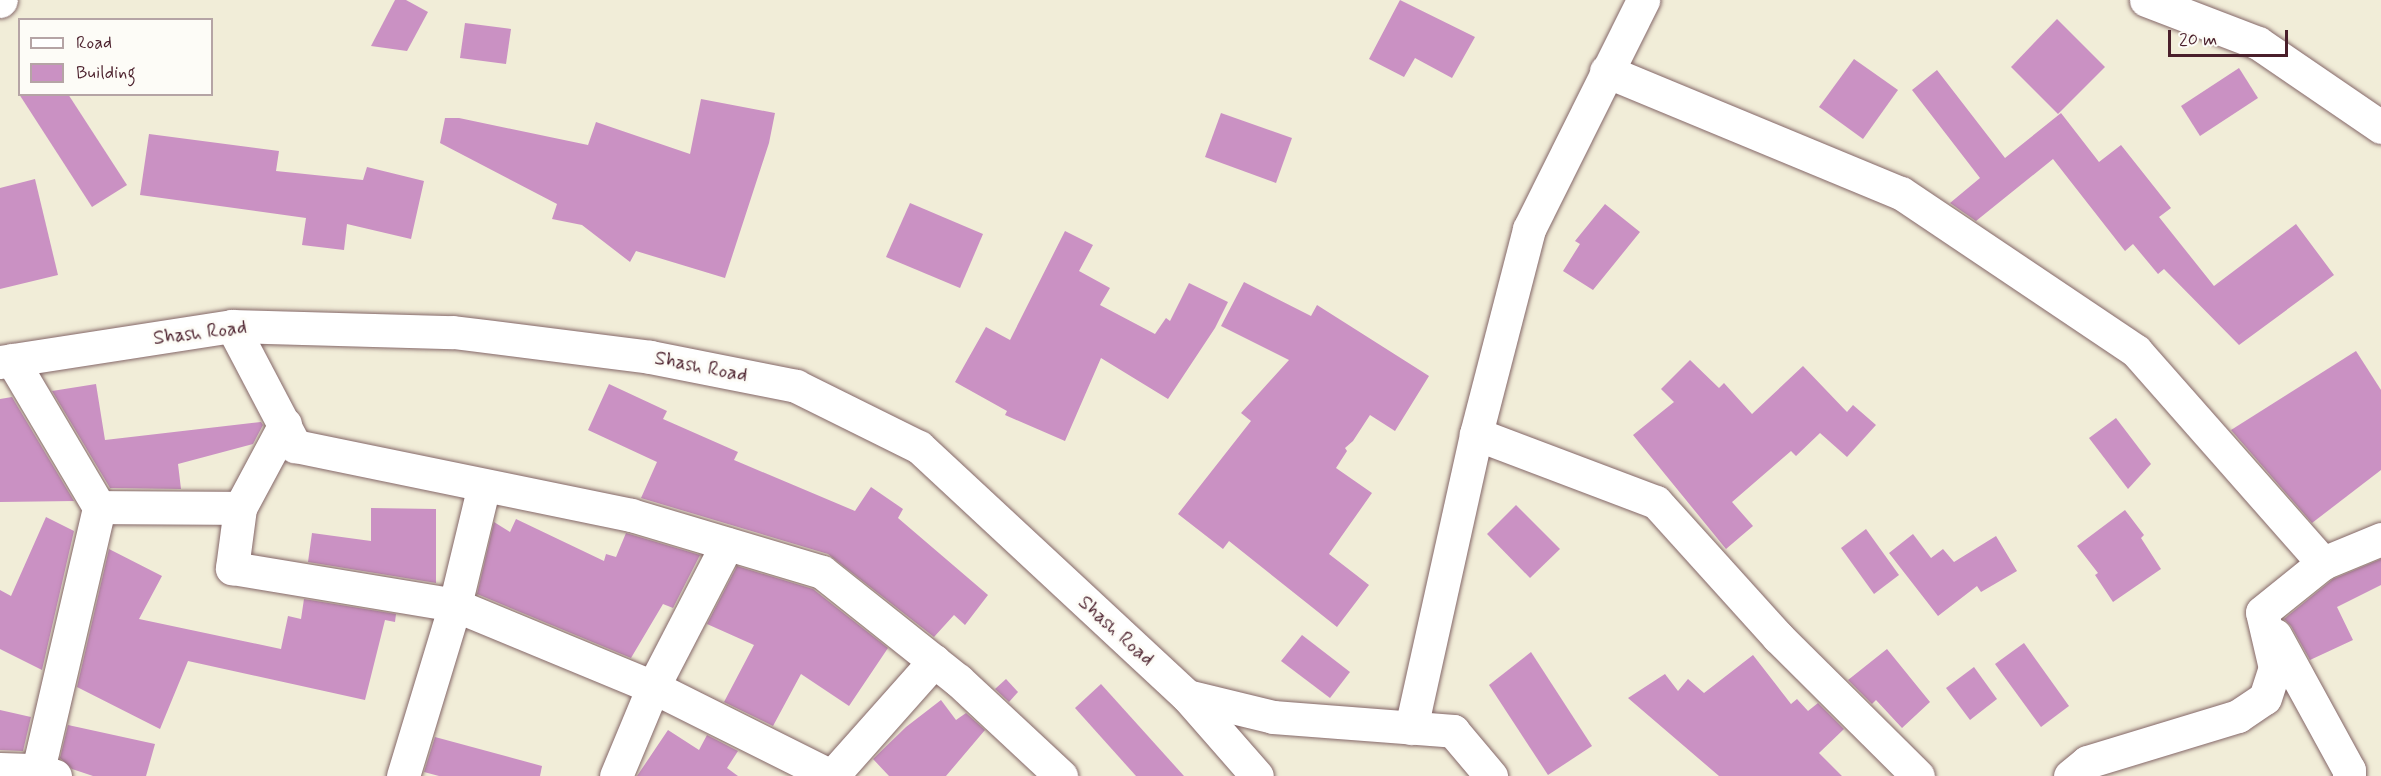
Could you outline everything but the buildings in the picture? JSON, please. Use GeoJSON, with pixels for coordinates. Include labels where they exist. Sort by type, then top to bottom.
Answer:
{"type":"FeatureCollection","features":[{"type":"Feature","properties":{"kind":"street"},"geometry":{"type":"LineString","coordinates":[[1411,728],[1476,434],[1529,229],[1643,0]]}},
{"type":"Feature","properties":{"kind":"street"},"geometry":{"type":"LineString","coordinates":[[2146,0],[2258,43],[2381,127]]}},
{"type":"Feature","properties":{"kind":"street"},"geometry":{"type":"LineString","coordinates":[[1606,71],[1901,193],[2136,351],[2323,563]]}},
{"type":"Feature","properties":{"kind":"street"},"geometry":{"type":"LineString","coordinates":[[232,326],[295,446],[631,515],[822,572],[958,680],[1060,776]]}},
{"type":"Feature","properties":{"kind":"street","name":"Shash Road"},"geometry":{"type":"LineString","coordinates":[[6,361],[232,326],[453,332],[650,357],[796,386],[918,447],[1187,696],[1257,776]]}},
{"type":"Feature","properties":{"kind":"street"},"geometry":{"type":"LineString","coordinates":[[0,769],[46,773],[99,507],[6,361]]}},
{"type":"Feature","properties":{"kind":"street"},"geometry":{"type":"LineString","coordinates":[[285,424],[240,508],[232,568],[455,605],[653,687],[832,776],[934,661]]}},
{"type":"Feature","properties":{"kind":"street"},"geometry":{"type":"LineString","coordinates":[[1476,434],[1656,502],[1778,637],[1918,776]]}},
{"type":"Feature","properties":{"kind":"street"},"geometry":{"type":"LineString","coordinates":[[403,776],[455,605],[484,485]]}},
{"type":"Feature","properties":{"kind":"street"},"geometry":{"type":"LineString","coordinates":[[99,507],[240,508]]}},
{"type":"Feature","properties":{"kind":"street"},"geometry":{"type":"LineString","coordinates":[[2262,612],[2323,563],[2381,539]]}},
{"type":"Feature","properties":{"kind":"street"},"geometry":{"type":"LineString","coordinates":[[616,776],[653,687],[727,544]]}},
{"type":"Feature","properties":{"kind":"street"},"geometry":{"type":"LineString","coordinates":[[2070,776],[2087,762],[2238,716],[2265,698],[2275,668],[2262,612]]}},
{"type":"Feature","properties":{"kind":"street"},"geometry":{"type":"LineString","coordinates":[[2262,612],[2349,770],[2349,776]]}},
{"type":"Feature","properties":{"kind":"street"},"geometry":{"type":"LineString","coordinates":[[1187,696],[1273,717],[1453,731],[1491,776]]}}]}
